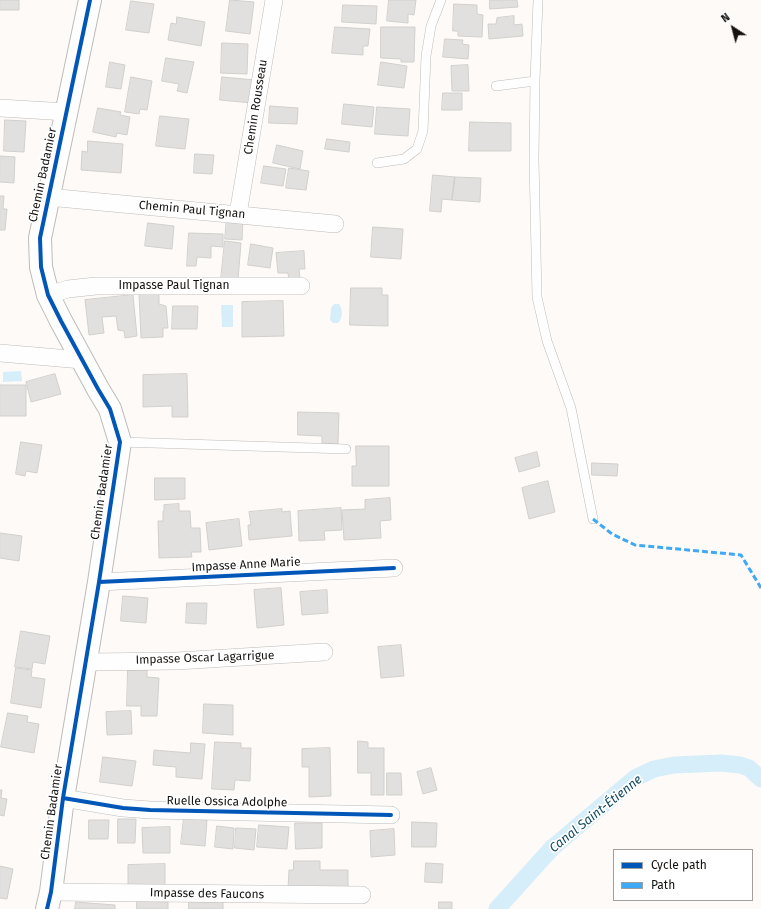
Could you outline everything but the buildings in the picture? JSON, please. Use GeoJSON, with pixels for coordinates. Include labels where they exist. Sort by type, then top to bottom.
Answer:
{"type":"FeatureCollection","features":[{"type":"Feature","properties":{"kind":"street","name":"Chemin Badamier"},"geometry":{"type":"LineString","coordinates":[[49,900],[63,798],[99,582],[120,442],[110,409],[61,321],[48,294],[40,267],[40,238],[90,0]]}},
{"type":"Feature","properties":{"kind":"street","name":"Chemin Rousseau"},"geometry":{"type":"LineString","coordinates":[[238,214],[274,0]]}},
{"type":"Feature","properties":{"kind":"street"},"geometry":{"type":"LineString","coordinates":[[0,108],[67,112]]}},
{"type":"Feature","properties":{"kind":"street","name":"Chemin Paul Tignan"},"geometry":{"type":"LineString","coordinates":[[48,197],[335,224]]}},
{"type":"Feature","properties":{"kind":"street","name":"Impasse Paul Tignan"},"geometry":{"type":"LineString","coordinates":[[48,294],[68,289],[96,286],[301,286]]}},
{"type":"Feature","properties":{"kind":"street"},"geometry":{"type":"LineString","coordinates":[[0,353],[82,360]]}},
{"type":"Feature","properties":{"kind":"street","name":"Impasse Anne Marie"},"geometry":{"type":"LineString","coordinates":[[99,582],[394,568]]}},
{"type":"Feature","properties":{"kind":"street","name":"Impasse Oscar Lagarrigue"},"geometry":{"type":"LineString","coordinates":[[86,662],[177,661],[324,652]]}},
{"type":"Feature","properties":{"kind":"street","name":"Ruelle Ossica Adolphe"},"geometry":{"type":"LineString","coordinates":[[63,798],[123,808],[150,810],[391,815]]}},
{"type":"Feature","properties":{"kind":"street","name":"Impasse des Faucons"},"geometry":{"type":"LineString","coordinates":[[49,900],[362,895]]}},
{"type":"Feature","properties":{"kind":"lane"},"geometry":{"type":"LineString","coordinates":[[377,163],[404,159],[417,149],[423,131],[426,56],[431,26],[441,0]]}},
{"type":"Feature","properties":{"kind":"lane"},"geometry":{"type":"LineString","coordinates":[[538,0],[534,160],[537,298],[547,341],[571,408],[592,519]]}},
{"type":"Feature","properties":{"kind":"lane"},"geometry":{"type":"LineString","coordinates":[[496,86],[535,81]]}},
{"type":"Feature","properties":{"kind":"lane"},"geometry":{"type":"LineString","coordinates":[[120,442],[346,449]]}},
{"type":"Feature","properties":{"kind":"water"},"geometry":{"type":"Polygon","coordinates":[[[334,304],[339,304],[341,308],[342,316],[338,323],[333,323],[330,320],[331,308],[334,304]]]}},
{"type":"Feature","properties":{"kind":"water"},"geometry":{"type":"Polygon","coordinates":[[[221,305],[233,305],[233,327],[222,327],[221,305]]]}},
{"type":"Feature","properties":{"kind":"water"},"geometry":{"type":"Polygon","coordinates":[[[21,371],[22,381],[3,382],[3,372],[21,371]]]}},
{"type":"Feature","properties":{"kind":"waterway","name":"Canal Saint-Étienne"},"geometry":{"type":"LineString","coordinates":[[497,909],[552,848],[635,778],[654,769],[674,765],[721,763],[740,765],[749,768],[761,779]]}},
{"type":"Feature","properties":{"kind":"marked path"},"geometry":{"type":"LineString","coordinates":[[593,519],[612,534],[635,545],[741,555],[761,588]]}},
{"type":"Feature","properties":{"kind":"cycle path"},"geometry":{"type":"LineString","coordinates":[[47,909],[51,892],[63,798],[99,582],[120,442],[110,409],[48,295],[41,267],[40,238],[90,0]]}},
{"type":"Feature","properties":{"kind":"cycle path"},"geometry":{"type":"LineString","coordinates":[[99,582],[394,568]]}},
{"type":"Feature","properties":{"kind":"cycle path"},"geometry":{"type":"LineString","coordinates":[[63,798],[123,808],[150,810],[391,815]]}}]}
